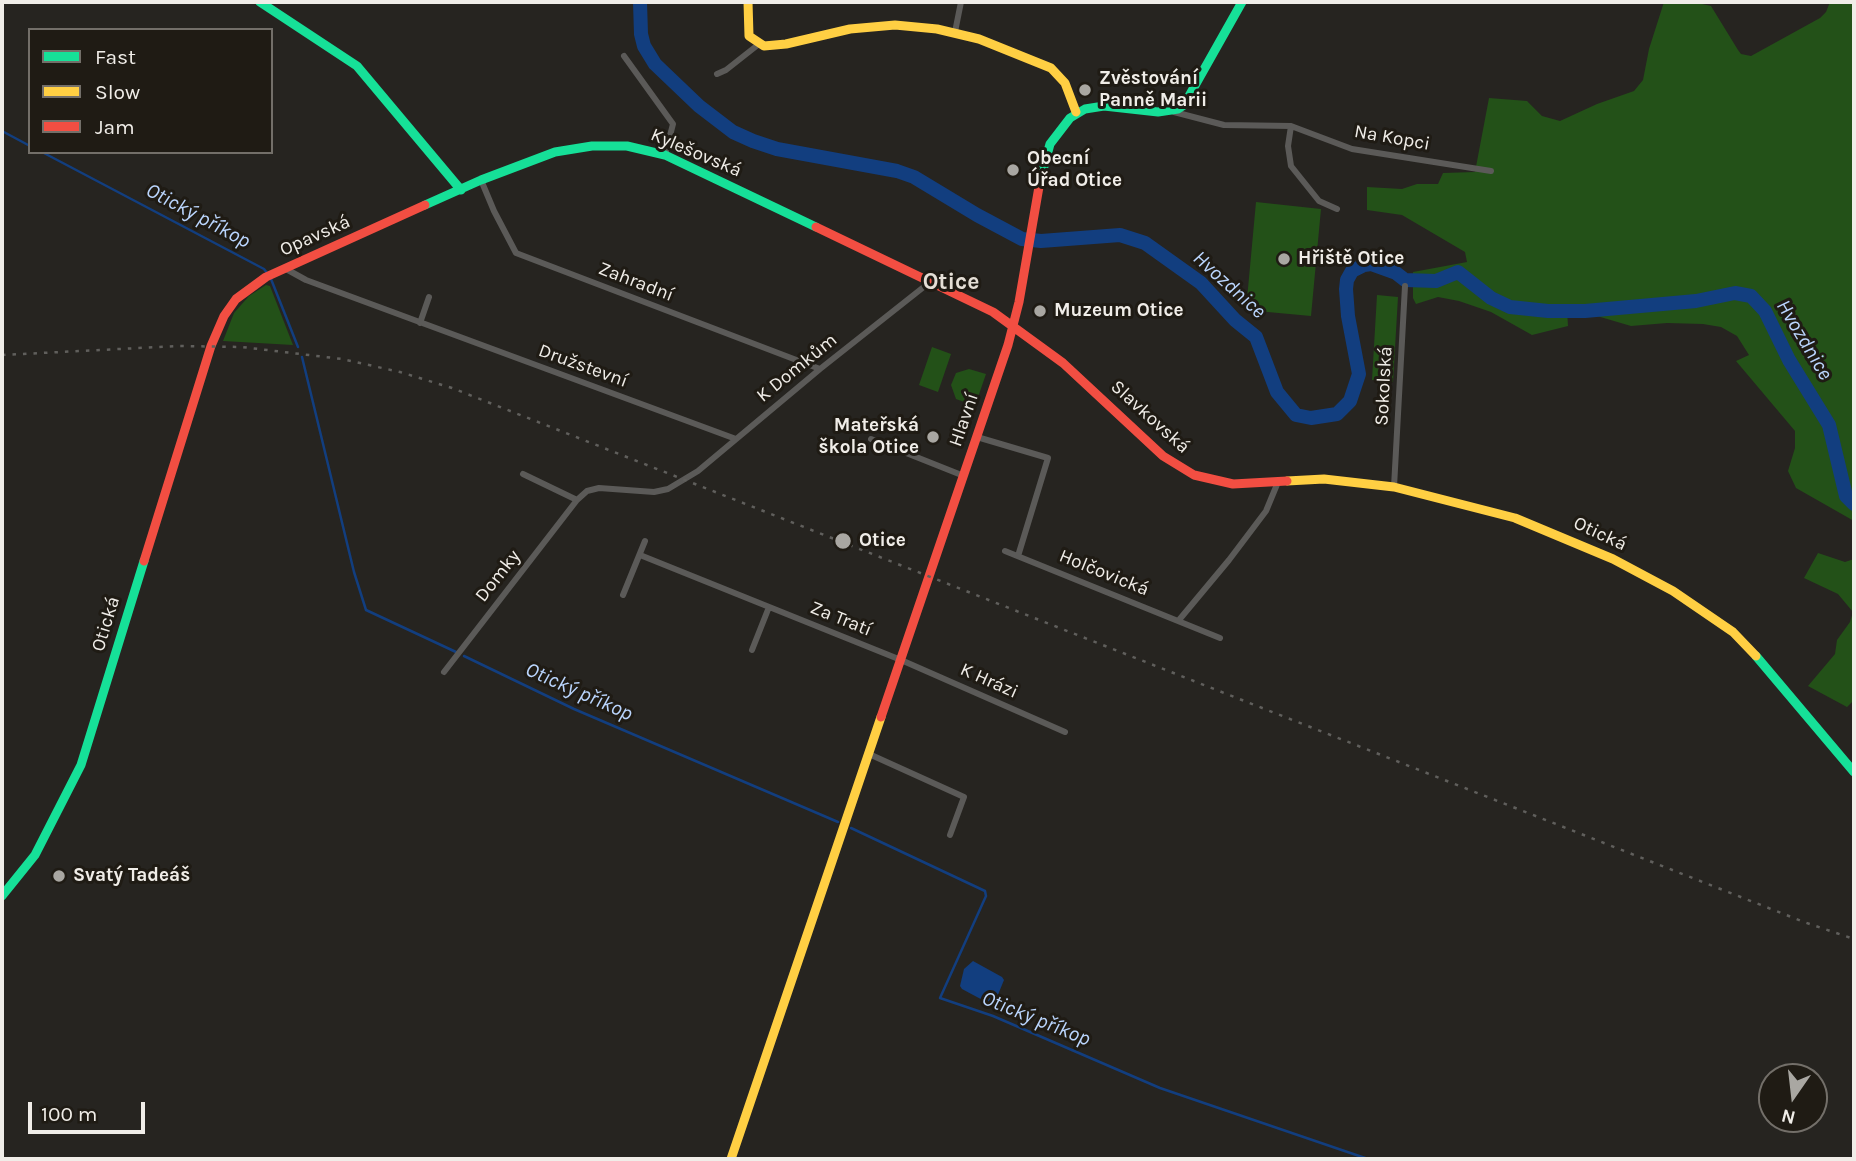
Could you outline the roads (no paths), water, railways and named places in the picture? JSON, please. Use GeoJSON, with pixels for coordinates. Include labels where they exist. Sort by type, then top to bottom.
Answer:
{"type":"FeatureCollection","features":[{"type":"Feature","properties":{"kind":"main road"},"geometry":{"type":"LineString","coordinates":[[260,2],[357,66],[461,190]]}},
{"type":"Feature","properties":{"kind":"main road"},"geometry":{"type":"LineString","coordinates":[[748,2],[749,36],[758,44],[786,44],[871,26],[919,26],[955,32],[1003,47],[1051,68],[1065,83],[1076,113],[1090,107],[1104,106],[1172,111],[1184,105],[1242,2]]}},
{"type":"Feature","properties":{"kind":"main road","name":"Hlavní"},"geometry":{"type":"LineString","coordinates":[[731,1159],[1014,326],[1043,163],[1050,144],[1076,113]]}},
{"type":"Feature","properties":{"kind":"main road","name":"Kylešovská"},"geometry":{"type":"LineString","coordinates":[[461,190],[539,157],[573,147],[627,146],[665,155],[993,312],[1014,326]]}},
{"type":"Feature","properties":{"kind":"main road","name":"Opavská"},"geometry":{"type":"LineString","coordinates":[[212,346],[230,307],[242,293],[270,275],[461,190]]}},
{"type":"Feature","properties":{"kind":"main road","name":"Slavkovská"},"geometry":{"type":"LineString","coordinates":[[1014,326],[1063,363],[1178,467],[1202,478],[1224,483],[1324,479]]}},
{"type":"Feature","properties":{"kind":"main road","name":"Otická"},"geometry":{"type":"LineString","coordinates":[[2,896],[35,855],[81,765],[212,346]]}},
{"type":"Feature","properties":{"kind":"main road","name":"Otická"},"geometry":{"type":"LineString","coordinates":[[1324,479],[1394,487],[1462,503],[1531,524],[1638,571],[1703,610],[1732,632],[1749,648],[1854,772]]}},
{"type":"Feature","properties":{"kind":"street"},"geometry":{"type":"LineString","coordinates":[[955,32],[961,2]]}},
{"type":"Feature","properties":{"kind":"street"},"geometry":{"type":"LineString","coordinates":[[717,74],[758,44]]}},
{"type":"Feature","properties":{"kind":"street"},"geometry":{"type":"LineString","coordinates":[[624,56],[673,124],[665,155]]}},
{"type":"Feature","properties":{"kind":"street","name":"Na Kopci"},"geometry":{"type":"LineString","coordinates":[[1172,111],[1224,125],[1291,126],[1352,149],[1491,171]]}},
{"type":"Feature","properties":{"kind":"street"},"geometry":{"type":"LineString","coordinates":[[1291,126],[1288,146],[1291,166],[1319,201],[1337,209]]}},
{"type":"Feature","properties":{"kind":"street","name":"Zahradní"},"geometry":{"type":"LineString","coordinates":[[481,180],[516,253],[820,369]]}},
{"type":"Feature","properties":{"kind":"street","name":"Družstevní"},"geometry":{"type":"LineString","coordinates":[[286,269],[306,280],[419,323],[736,439]]}},
{"type":"Feature","properties":{"kind":"street","name":"K Domkům"},"geometry":{"type":"LineString","coordinates":[[577,500],[587,491],[599,488],[654,492],[668,489],[698,471],[930,282]]}},
{"type":"Feature","properties":{"kind":"street","name":"Sokolská"},"geometry":{"type":"LineString","coordinates":[[1394,487],[1405,286]]}},
{"type":"Feature","properties":{"kind":"street"},"geometry":{"type":"LineString","coordinates":[[419,323],[429,297]]}},
{"type":"Feature","properties":{"kind":"street"},"geometry":{"type":"LineString","coordinates":[[976,437],[1048,458],[1018,556]]}},
{"type":"Feature","properties":{"kind":"street"},"geometry":{"type":"LineString","coordinates":[[871,439],[964,476]]}},
{"type":"Feature","properties":{"kind":"street"},"geometry":{"type":"LineString","coordinates":[[523,474],[577,500]]}},
{"type":"Feature","properties":{"kind":"street"},"geometry":{"type":"LineString","coordinates":[[1179,620],[1230,560],[1266,511],[1278,482]]}},
{"type":"Feature","properties":{"kind":"street","name":"Domky"},"geometry":{"type":"LineString","coordinates":[[444,672],[577,500]]}},
{"type":"Feature","properties":{"kind":"street"},"geometry":{"type":"LineString","coordinates":[[623,595],[645,541]]}},
{"type":"Feature","properties":{"kind":"street","name":"Holčovická"},"geometry":{"type":"LineString","coordinates":[[1005,551],[1220,638]]}},
{"type":"Feature","properties":{"kind":"street","name":"Za Tratí"},"geometry":{"type":"LineString","coordinates":[[640,555],[901,660]]}},
{"type":"Feature","properties":{"kind":"street"},"geometry":{"type":"LineString","coordinates":[[752,650],[769,607]]}},
{"type":"Feature","properties":{"kind":"street","name":"K Hrázi"},"geometry":{"type":"LineString","coordinates":[[901,660],[1065,732]]}},
{"type":"Feature","properties":{"kind":"street"},"geometry":{"type":"LineString","coordinates":[[869,754],[964,797],[950,835]]}},
{"type":"Feature","properties":{"kind":"water"},"geometry":{"type":"Polygon","coordinates":[[[973,961],[1004,980],[995,1002],[990,1004],[960,986],[964,969],[973,961]]]}},
{"type":"Feature","properties":{"kind":"waterway","name":"Hvozdnice"},"geometry":{"type":"LineString","coordinates":[[640,2],[641,34],[644,46],[655,64],[699,106],[733,132],[777,149],[897,171],[914,177],[1022,239],[1041,241],[1120,235],[1145,243],[1201,283],[1235,320],[1256,337],[1277,392],[1296,415],[1311,418],[1337,414],[1350,401],[1359,374],[1348,316],[1346,289],[1352,271],[1364,265],[1371,264],[1396,273],[1405,280],[1436,281],[1458,272],[1491,298],[1510,307],[1548,311],[1585,311],[1696,301],[1735,293],[1751,296],[1765,311],[1789,360],[1829,425],[1846,496],[1854,504]]}},
{"type":"Feature","properties":{"kind":"waterway","name":"Otický příkop"},"geometry":{"type":"LineString","coordinates":[[2,131],[28,145]]}},
{"type":"Feature","properties":{"kind":"waterway","name":"Otický příkop"},"geometry":{"type":"LineString","coordinates":[[46,154],[264,269],[267,273]]}},
{"type":"Feature","properties":{"kind":"waterway","name":"Otický příkop"},"geometry":{"type":"LineString","coordinates":[[271,279],[298,347]]}},
{"type":"Feature","properties":{"kind":"waterway","name":"Otický příkop"},"geometry":{"type":"LineString","coordinates":[[302,357],[354,572],[366,610],[456,652]]}},
{"type":"Feature","properties":{"kind":"waterway","name":"Otický příkop"},"geometry":{"type":"LineString","coordinates":[[464,656],[574,709],[838,822]]}},
{"type":"Feature","properties":{"kind":"waterway","name":"Otický příkop"},"geometry":{"type":"LineString","coordinates":[[851,828],[985,891],[986,896],[940,998],[993,1016],[1160,1088],[1368,1159]]}},
{"type":"Feature","properties":{"kind":"railway"},"geometry":{"type":"LineString","coordinates":[[2,355],[178,346],[242,347],[342,359],[400,372],[452,388],[1804,922],[1854,939]]}},
{"type":"Feature","properties":{"kind":"place","name":"Zvěstování Panně Marii"},"geometry":{"type":"Point","coordinates":[1085,90]}},
{"type":"Feature","properties":{"kind":"place","name":"Obecní Úřad Otice"},"geometry":{"type":"Point","coordinates":[1013,170]}},
{"type":"Feature","properties":{"kind":"place","name":"Hřiště Otice"},"geometry":{"type":"Point","coordinates":[1284,259]}},
{"type":"Feature","properties":{"kind":"place","name":"Muzeum Otice"},"geometry":{"type":"Point","coordinates":[1040,311]}},
{"type":"Feature","properties":{"kind":"place","name":"Mateřská škola Otice"},"geometry":{"type":"Point","coordinates":[933,437]}},
{"type":"Feature","properties":{"kind":"place","name":"Otice"},"geometry":{"type":"Point","coordinates":[843,541]}},
{"type":"Feature","properties":{"kind":"place","name":"Svatý Tadeáš"},"geometry":{"type":"Point","coordinates":[59,876]}},
{"type":"Feature","properties":{"kind":"district","name":"Otice"},"geometry":{"type":"Point","coordinates":[951,282]}}]}
